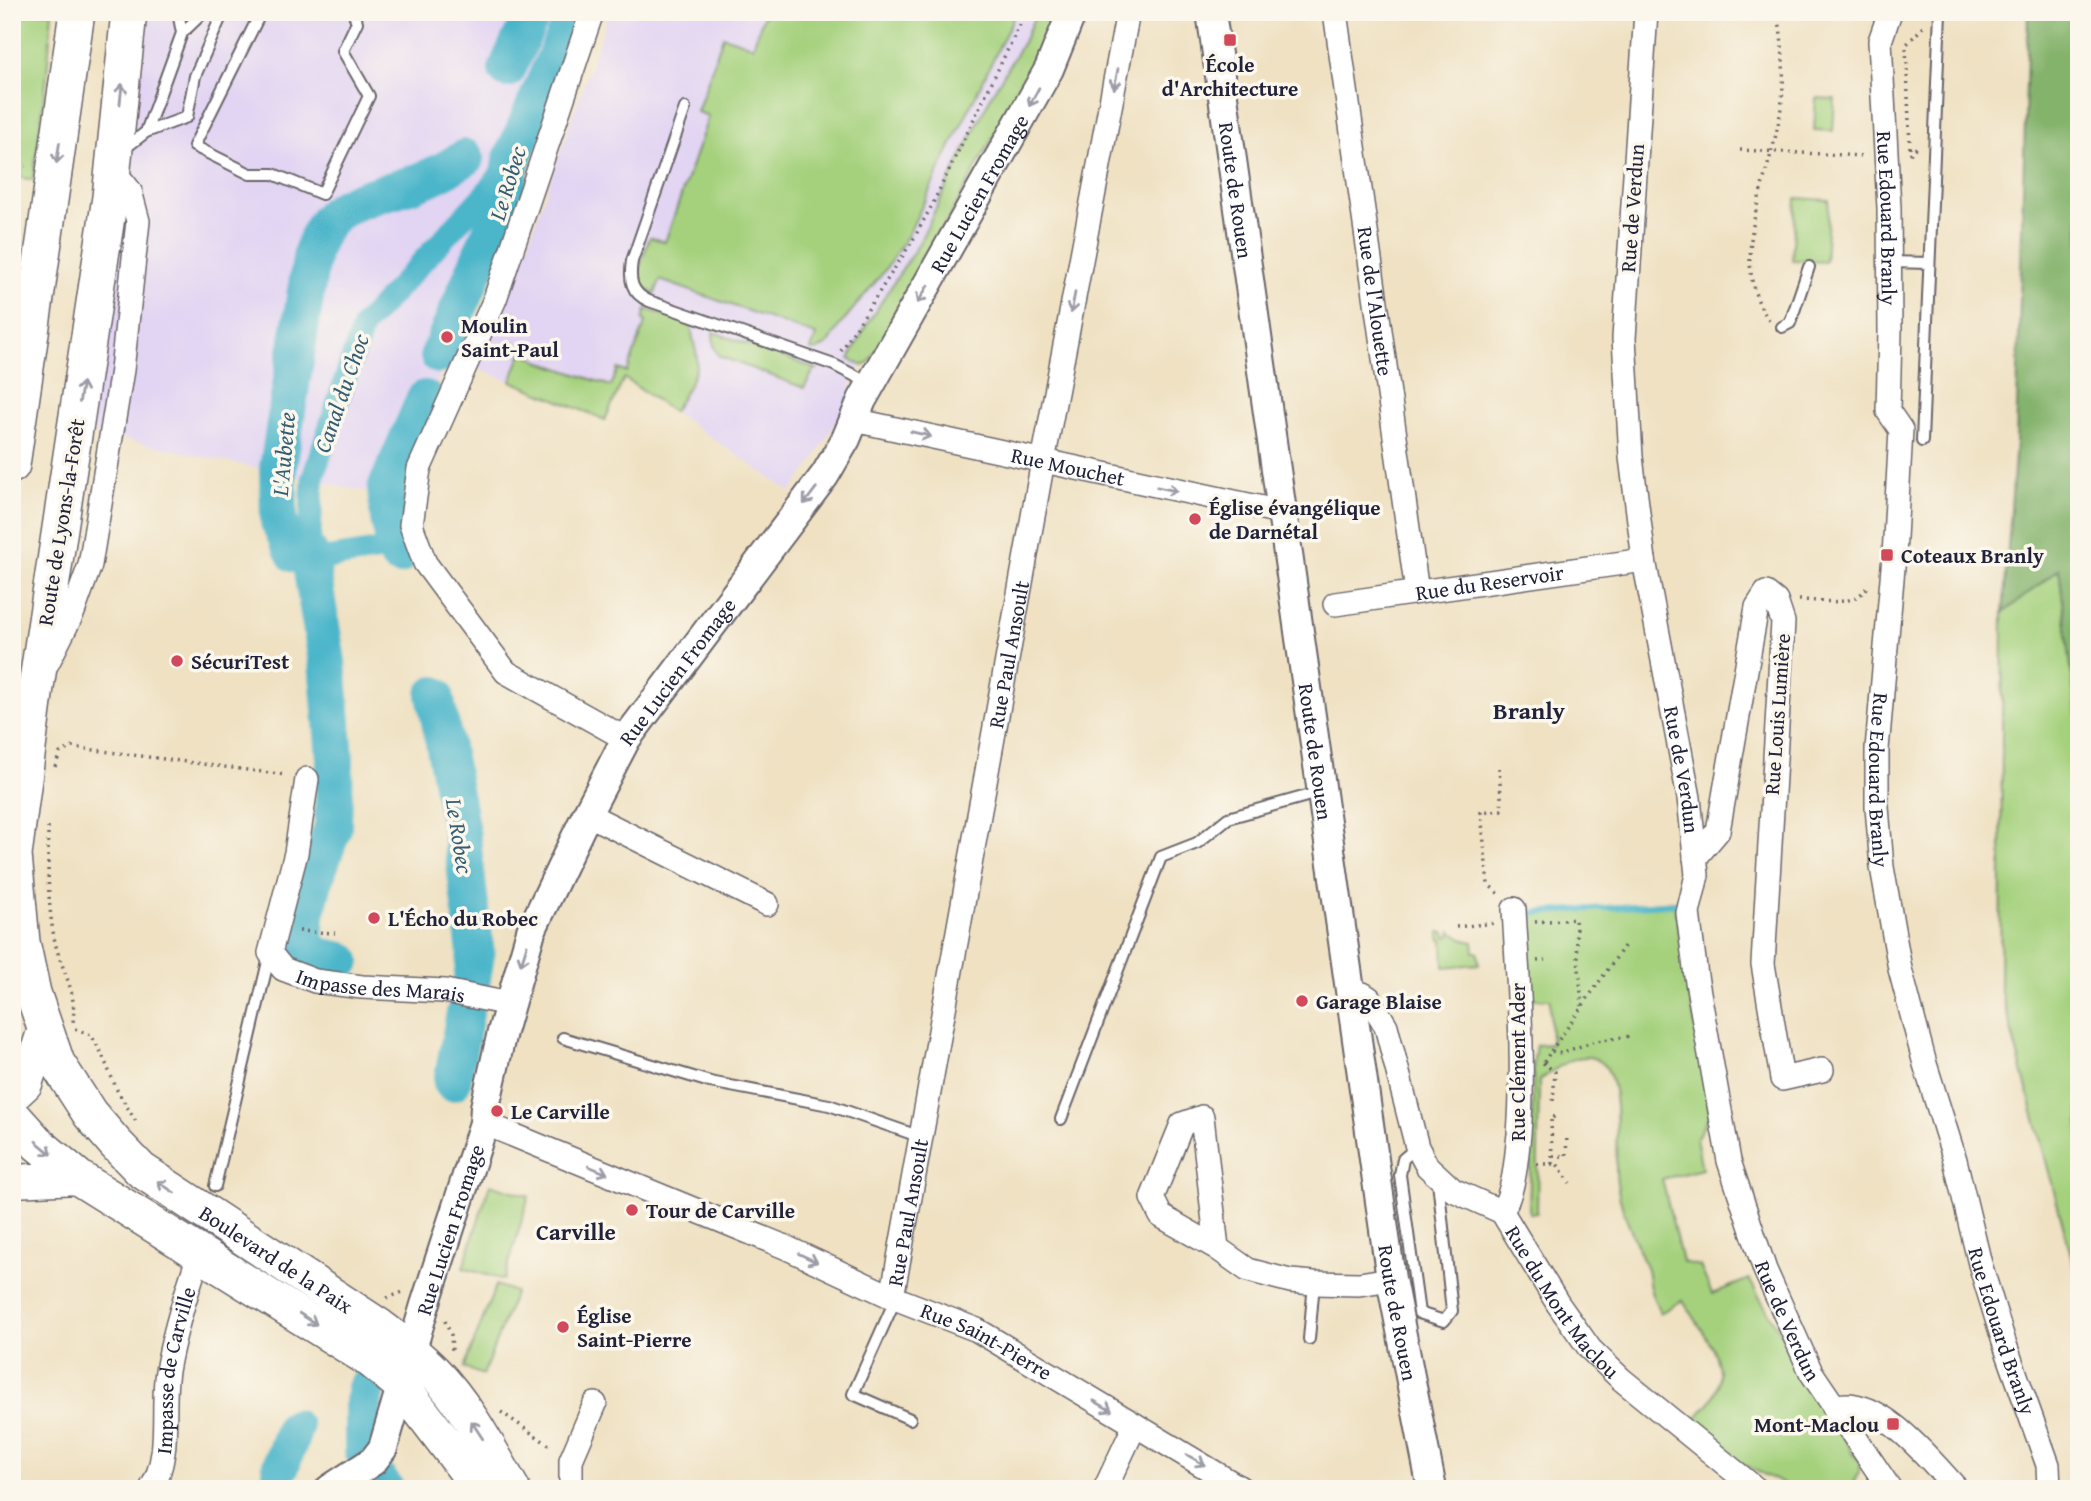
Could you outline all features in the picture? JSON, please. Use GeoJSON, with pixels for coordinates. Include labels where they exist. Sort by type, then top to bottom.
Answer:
{"type":"FeatureCollection","features":[{"type":"Feature","properties":{"kind":"main road"},"geometry":{"type":"LineString","coordinates":[[12,465],[77,12]]}},
{"type":"Feature","properties":{"kind":"main road","name":"Route de Lyons-la-Forêt"},"geometry":{"type":"LineString","coordinates":[[44,1046],[22,942],[14,855],[113,164],[129,12]]}},
{"type":"Feature","properties":{"kind":"main road"},"geometry":{"type":"LineString","coordinates":[[12,1097],[26,1084],[44,1046]]}},
{"type":"Feature","properties":{"kind":"main road","name":"Boulevard de la Paix"},"geometry":{"type":"LineString","coordinates":[[44,1046],[90,1114],[141,1170],[380,1327],[436,1374],[475,1426],[512,1489]]}},
{"type":"Feature","properties":{"kind":"main road","name":"Boulevard de la Paix"},"geometry":{"type":"LineString","coordinates":[[12,1115],[37,1144],[79,1178],[200,1255],[295,1310],[372,1361],[401,1385],[465,1469],[475,1489]]}},
{"type":"Feature","properties":{"kind":"main road"},"geometry":{"type":"LineString","coordinates":[[12,1181],[79,1178]]}},
{"type":"Feature","properties":{"kind":"street"},"geometry":{"type":"LineString","coordinates":[[592,12],[495,299],[419,470],[411,525],[425,563],[506,672],[626,739]]}},
{"type":"Feature","properties":{"kind":"street","name":"Rue Lucien Fromage"},"geometry":{"type":"LineString","coordinates":[[330,1489],[379,1455],[484,1123],[485,1107],[509,1004],[531,931],[587,814],[626,739],[825,475],[871,384],[1049,69],[1072,12]]}},
{"type":"Feature","properties":{"kind":"street","name":"Rue Paul Ansoult"},"geometry":{"type":"LineString","coordinates":[[894,1298],[1043,462],[1128,12]]}},
{"type":"Feature","properties":{"kind":"street","name":"Route de Rouen"},"geometry":{"type":"LineString","coordinates":[[1211,12],[1391,1279],[1432,1489]]}},
{"type":"Feature","properties":{"kind":"street","name":"Rue de l'Alouette"},"geometry":{"type":"LineString","coordinates":[[1335,12],[1417,592]]}},
{"type":"Feature","properties":{"kind":"street","name":"Rue de Verdun"},"geometry":{"type":"LineString","coordinates":[[1646,12],[1623,338],[1631,457],[1644,560],[1689,798],[1697,875],[1688,913],[1696,976],[1729,1161],[1765,1270],[1811,1372],[1882,1486]]}},
{"type":"Feature","properties":{"kind":"street","name":"Rue Edouard Branly"},"geometry":{"type":"LineString","coordinates":[[1890,12],[1880,41],[1890,262],[1888,411],[1901,430],[1894,556],[1877,749],[1877,807],[1882,867],[1900,969],[1925,1064],[1955,1160],[1980,1264],[2004,1342],[2048,1465],[2049,1489]]}},
{"type":"Feature","properties":{"kind":"street","name":"Rue Mouchet"},"geometry":{"type":"LineString","coordinates":[[854,420],[1281,512]]}},
{"type":"Feature","properties":{"kind":"street","name":"Rue du Reservoir"},"geometry":{"type":"LineString","coordinates":[[1335,604],[1644,560]]}},
{"type":"Feature","properties":{"kind":"street","name":"Rue Louis Lumière"},"geometry":{"type":"LineString","coordinates":[[1695,858],[1718,831],[1757,607],[1766,593],[1776,601],[1783,622],[1762,964],[1782,1079],[1822,1070]]}},
{"type":"Feature","properties":{"kind":"street","name":"Impasse des Marais"},"geometry":{"type":"LineString","coordinates":[[307,779],[296,853],[270,953],[283,969],[315,981],[362,987],[445,991],[509,1004]]}},
{"type":"Feature","properties":{"kind":"street"},"geometry":{"type":"LineString","coordinates":[[587,814],[767,904]]}},
{"type":"Feature","properties":{"kind":"street","name":"Rue Clément Ader"},"geometry":{"type":"LineString","coordinates":[[1502,1212],[1510,1198],[1532,1065],[1521,918]]}},
{"type":"Feature","properties":{"kind":"street","name":"Rue du Mont Maclou"},"geometry":{"type":"LineString","coordinates":[[1350,996],[1363,995],[1369,998],[1386,1026],[1416,1147],[1427,1166],[1453,1190],[1502,1212],[1558,1304],[1590,1349],[1621,1379],[1756,1489]]}},
{"type":"Feature","properties":{"kind":"street"},"geometry":{"type":"LineString","coordinates":[[1217,1248],[1202,1117],[1182,1124],[1152,1198],[1161,1216],[1217,1248],[1248,1270],[1290,1281],[1314,1283],[1359,1284],[1391,1279]]}},
{"type":"Feature","properties":{"kind":"street","name":"Rue Saint-Pierre"},"geometry":{"type":"LineString","coordinates":[[484,1123],[785,1247],[894,1298],[976,1330],[1242,1489]]}},
{"type":"Feature","properties":{"kind":"street","name":"Impasse de Carville"},"geometry":{"type":"LineString","coordinates":[[155,1488],[163,1452],[167,1373],[180,1308],[200,1255]]}},
{"type":"Feature","properties":{"kind":"street"},"geometry":{"type":"LineString","coordinates":[[570,1489],[571,1460],[595,1404]]}},
{"type":"Feature","properties":{"kind":"street"},"geometry":{"type":"LineString","coordinates":[[1834,1407],[1846,1404],[1886,1419],[1957,1489]]}},
{"type":"Feature","properties":{"kind":"street"},"geometry":{"type":"LineString","coordinates":[[1105,1489],[1135,1425]]}},
{"type":"Feature","properties":{"kind":"lane"},"geometry":{"type":"LineString","coordinates":[[178,12],[182,33]]}},
{"type":"Feature","properties":{"kind":"lane"},"geometry":{"type":"LineString","coordinates":[[146,132],[182,33],[204,12]]}},
{"type":"Feature","properties":{"kind":"lane"},"geometry":{"type":"LineString","coordinates":[[113,164],[146,132],[187,117],[195,76],[220,19],[213,12]]}},
{"type":"Feature","properties":{"kind":"lane"},"geometry":{"type":"LineString","coordinates":[[261,12],[194,146],[250,174],[273,174],[322,194],[369,96],[344,51],[357,22],[353,12]]}},
{"type":"Feature","properties":{"kind":"lane"},"geometry":{"type":"LineString","coordinates":[[1922,441],[1940,12]]}},
{"type":"Feature","properties":{"kind":"lane"},"geometry":{"type":"LineString","coordinates":[[685,108],[632,261],[630,284],[635,292],[649,301],[834,365],[871,384]]}},
{"type":"Feature","properties":{"kind":"lane"},"geometry":{"type":"LineString","coordinates":[[1890,262],[1929,263]]}},
{"type":"Feature","properties":{"kind":"lane"},"geometry":{"type":"LineString","coordinates":[[1782,327],[1790,323],[1809,267]]}},
{"type":"Feature","properties":{"kind":"lane"},"geometry":{"type":"LineString","coordinates":[[1061,1119],[1161,857],[1197,843],[1228,818],[1321,792]]}},
{"type":"Feature","properties":{"kind":"lane"},"geometry":{"type":"LineString","coordinates":[[215,1186],[270,953]]}},
{"type":"Feature","properties":{"kind":"lane"},"geometry":{"type":"LineString","coordinates":[[563,1038],[710,1082],[829,1105],[921,1137]]}},
{"type":"Feature","properties":{"kind":"lane"},"geometry":{"type":"LineString","coordinates":[[1416,1147],[1403,1159],[1400,1175],[1419,1313],[1444,1321],[1452,1311],[1438,1178]]}},
{"type":"Feature","properties":{"kind":"lane"},"geometry":{"type":"LineString","coordinates":[[1309,1339],[1314,1283]]}},
{"type":"Feature","properties":{"kind":"lane"},"geometry":{"type":"LineString","coordinates":[[894,1298],[853,1394],[909,1419]]}},
{"type":"Feature","properties":{"kind":"path"},"geometry":{"type":"LineString","coordinates":[[834,365],[860,318],[913,240],[931,207],[1026,12]]}},
{"type":"Feature","properties":{"kind":"path"},"geometry":{"type":"LineString","coordinates":[[1779,12],[1784,61],[1780,113],[1773,152],[1761,189],[1748,267],[1758,305],[1772,324],[1782,327]]}},
{"type":"Feature","properties":{"kind":"path"},"geometry":{"type":"LineString","coordinates":[[12,163],[35,168]]}},
{"type":"Feature","properties":{"kind":"path"},"geometry":{"type":"LineString","coordinates":[[1776,601],[1848,601],[1860,597]]}},
{"type":"Feature","properties":{"kind":"path"},"geometry":{"type":"LineString","coordinates":[[54,770],[60,753],[72,747],[307,779]]}},
{"type":"Feature","properties":{"kind":"path"},"geometry":{"type":"LineString","coordinates":[[1499,768],[1502,810],[1481,812],[1488,884],[1521,918]]}},
{"type":"Feature","properties":{"kind":"path"},"geometry":{"type":"LineString","coordinates":[[44,1046],[75,1004],[55,943],[49,893],[48,821]]}},
{"type":"Feature","properties":{"kind":"path"},"geometry":{"type":"LineString","coordinates":[[1456,927],[1521,918],[1575,919],[1582,1006]]}},
{"type":"Feature","properties":{"kind":"path"},"geometry":{"type":"LineString","coordinates":[[294,930],[335,933]]}},
{"type":"Feature","properties":{"kind":"path"},"geometry":{"type":"LineString","coordinates":[[1532,1065],[1551,1051],[1627,942]]}},
{"type":"Feature","properties":{"kind":"path"},"geometry":{"type":"LineString","coordinates":[[1551,1051],[1560,1053],[1595,1041],[1632,1036]]}},
{"type":"Feature","properties":{"kind":"path"},"geometry":{"type":"LineString","coordinates":[[1532,1065],[1555,1072],[1553,1101],[1556,1100]]}},
{"type":"Feature","properties":{"kind":"path"},"geometry":{"type":"LineString","coordinates":[[1552,1164],[1550,1137],[1552,1117],[1556,1117]]}},
{"type":"Feature","properties":{"kind":"path"},"geometry":{"type":"LineString","coordinates":[[1553,1156],[1566,1156],[1567,1135]]}},
{"type":"Feature","properties":{"kind":"path"},"geometry":{"type":"LineString","coordinates":[[1516,1163],[1557,1164],[1570,1183]]}},
{"type":"Feature","properties":{"kind":"shaded area"},"geometry":{"type":"Polygon","coordinates":[[[143,12],[564,12],[398,498],[89,432],[143,12]]]}},
{"type":"Feature","properties":{"kind":"shaded area"},"geometry":{"type":"Polygon","coordinates":[[[609,12],[1055,12],[1036,59],[869,363],[861,365],[850,387],[854,390],[812,463],[791,492],[624,378],[605,420],[478,368],[515,281],[609,12]]]}},
{"type":"Feature","properties":{"kind":"green space"},"geometry":{"type":"Polygon","coordinates":[[[12,12],[52,12],[47,75],[33,180],[12,176],[12,12]]]}},
{"type":"Feature","properties":{"kind":"green space"},"geometry":{"type":"Polygon","coordinates":[[[765,12],[1016,12],[908,235],[883,273],[839,326],[830,342],[816,351],[811,350],[816,335],[660,280],[655,294],[642,283],[640,276],[650,237],[665,242],[705,127],[708,116],[697,112],[723,36],[753,46],[765,12]]]}},
{"type":"Feature","properties":{"kind":"green space"},"geometry":{"type":"Polygon","coordinates":[[[2028,12],[2079,12],[2079,733],[2059,569],[2003,613],[2016,442],[2028,12]]]}},
{"type":"Feature","properties":{"kind":"green space"},"geometry":{"type":"Polygon","coordinates":[[[1035,16],[1051,23],[1036,59],[869,363],[863,366],[849,359],[866,326],[919,243],[992,94],[1035,16]]]}},
{"type":"Feature","properties":{"kind":"green space"},"geometry":{"type":"Polygon","coordinates":[[[1816,98],[1835,99],[1833,131],[1814,130],[1816,98]]]}},
{"type":"Feature","properties":{"kind":"green space"},"geometry":{"type":"Polygon","coordinates":[[[1796,198],[1829,200],[1825,262],[1792,260],[1796,198]]]}},
{"type":"Feature","properties":{"kind":"green space"},"geometry":{"type":"Polygon","coordinates":[[[646,309],[691,324],[697,365],[673,412],[624,378],[605,420],[511,381],[523,350],[538,361],[611,386],[618,369],[627,372],[646,321],[643,320],[646,309]]]}},
{"type":"Feature","properties":{"kind":"green space"},"geometry":{"type":"Polygon","coordinates":[[[713,332],[817,369],[804,388],[719,356],[714,347],[713,332]]]}},
{"type":"Feature","properties":{"kind":"green space"},"geometry":{"type":"Polygon","coordinates":[[[2059,568],[2079,733],[2079,1285],[2000,988],[2003,613],[2059,568]]]}},
{"type":"Feature","properties":{"kind":"green space"},"geometry":{"type":"Polygon","coordinates":[[[1674,901],[1710,1114],[1696,1139],[1702,1169],[1662,1179],[1682,1262],[1700,1266],[1712,1294],[1749,1279],[1859,1462],[1859,1472],[1850,1489],[1793,1489],[1736,1461],[1718,1449],[1691,1421],[1707,1406],[1716,1391],[1719,1377],[1717,1362],[1704,1332],[1683,1300],[1660,1313],[1652,1294],[1647,1270],[1619,1197],[1616,1113],[1612,1082],[1608,1070],[1593,1058],[1568,1061],[1539,1081],[1537,1213],[1529,1213],[1534,1058],[1536,1045],[1551,1044],[1550,999],[1531,999],[1526,913],[1674,901]]]}},
{"type":"Feature","properties":{"kind":"green space"},"geometry":{"type":"Polygon","coordinates":[[[1451,931],[1462,939],[1473,942],[1474,952],[1478,952],[1479,964],[1444,967],[1443,940],[1439,932],[1445,932],[1446,937],[1451,936],[1451,931]]]}},
{"type":"Feature","properties":{"kind":"green space"},"geometry":{"type":"Polygon","coordinates":[[[490,1184],[529,1196],[504,1280],[463,1268],[490,1184]]]}},
{"type":"Feature","properties":{"kind":"green space"},"geometry":{"type":"Polygon","coordinates":[[[496,1285],[515,1292],[483,1375],[464,1368],[496,1285]]]}},
{"type":"Feature","properties":{"kind":"waterway","name":"L'Aubette"},"geometry":{"type":"LineString","coordinates":[[507,69],[533,12]]}},
{"type":"Feature","properties":{"kind":"waterway","name":"Le Robec"},"geometry":{"type":"LineString","coordinates":[[439,355],[506,196],[511,161],[575,12]]}},
{"type":"Feature","properties":{"kind":"waterway","name":"L'Aubette"},"geometry":{"type":"LineString","coordinates":[[342,961],[317,956],[304,942],[306,914],[314,882],[333,827],[335,759],[327,662],[309,553],[295,554],[279,522],[278,468],[312,253],[323,227],[347,206],[422,181],[465,158]]}},
{"type":"Feature","properties":{"kind":"waterway","name":"Canal du Choc"},"geometry":{"type":"LineString","coordinates":[[309,553],[313,477],[363,326],[491,187],[511,161]]}},
{"type":"Feature","properties":{"kind":"waterway","name":"Le Robec"},"geometry":{"type":"LineString","coordinates":[[398,556],[389,519],[386,489],[425,399]]}},
{"type":"Feature","properties":{"kind":"waterway"},"geometry":{"type":"LineString","coordinates":[[310,561],[395,548]]}},
{"type":"Feature","properties":{"kind":"waterway","name":"Le Robec"},"geometry":{"type":"LineString","coordinates":[[435,695],[461,831],[476,954],[472,979]]}},
{"type":"Feature","properties":{"kind":"waterway"},"geometry":{"type":"LineString","coordinates":[[1530,913],[1681,903]]}},
{"type":"Feature","properties":{"kind":"waterway","name":"Le Robec"},"geometry":{"type":"LineString","coordinates":[[452,1082],[465,1013]]}},
{"type":"Feature","properties":{"kind":"waterway","name":"Le Robec"},"geometry":{"type":"LineString","coordinates":[[363,1450],[363,1404],[366,1388]]}},
{"type":"Feature","properties":{"kind":"waterway","name":"L'Aubette"},"geometry":{"type":"LineString","coordinates":[[280,1468],[294,1428]]}},
{"type":"Feature","properties":{"kind":"waterway","name":"Le Robec"},"geometry":{"type":"LineString","coordinates":[[376,1477],[385,1489]]}},
{"type":"Feature","properties":{"kind":"place","name":"École d'Architecture"},"geometry":{"type":"Point","coordinates":[1230,40]}},
{"type":"Feature","properties":{"kind":"place","name":"Moulin Saint-Paul"},"geometry":{"type":"Point","coordinates":[447,337]}},
{"type":"Feature","properties":{"kind":"place","name":"Église évangélique de Darnétal"},"geometry":{"type":"Point","coordinates":[1195,519]}},
{"type":"Feature","properties":{"kind":"place","name":"Coteaux Branly"},"geometry":{"type":"Point","coordinates":[1887,555]}},
{"type":"Feature","properties":{"kind":"place","name":"SécuriTest"},"geometry":{"type":"Point","coordinates":[177,661]}},
{"type":"Feature","properties":{"kind":"place","name":"L'Écho du Robec"},"geometry":{"type":"Point","coordinates":[374,918]}},
{"type":"Feature","properties":{"kind":"place","name":"Garage Blaise"},"geometry":{"type":"Point","coordinates":[1302,1001]}},
{"type":"Feature","properties":{"kind":"place","name":"Le Carville"},"geometry":{"type":"Point","coordinates":[497,1111]}},
{"type":"Feature","properties":{"kind":"place","name":"Tour de Carville"},"geometry":{"type":"Point","coordinates":[632,1210]}},
{"type":"Feature","properties":{"kind":"place","name":"Église Saint-Pierre"},"geometry":{"type":"Point","coordinates":[563,1327]}},
{"type":"Feature","properties":{"kind":"place","name":"Mont-Maclou"},"geometry":{"type":"Point","coordinates":[1893,1424]}},
{"type":"Feature","properties":{"kind":"district","name":"Branly"},"geometry":{"type":"Point","coordinates":[1529,710]}},
{"type":"Feature","properties":{"kind":"district","name":"Carville"},"geometry":{"type":"Point","coordinates":[576,1231]}}]}
